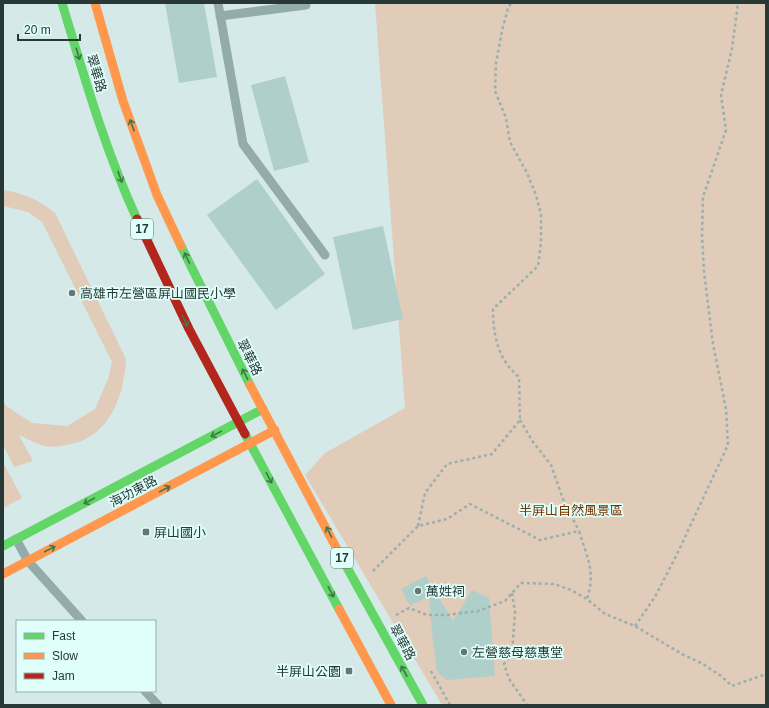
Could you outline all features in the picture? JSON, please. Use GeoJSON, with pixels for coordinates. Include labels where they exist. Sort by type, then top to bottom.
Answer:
{"type":"FeatureCollection","features":[{"type":"Feature","properties":{"kind":"main road","name":"翠華路"},"geometry":{"type":"LineString","coordinates":[[62,3],[93,104],[128,199],[189,329],[391,705]]}},
{"type":"Feature","properties":{"kind":"main road","name":"翠華路"},"geometry":{"type":"LineString","coordinates":[[95,3],[123,101],[157,195],[210,307],[263,409],[357,587],[423,705]]}},
{"type":"Feature","properties":{"kind":"main road","name":"海功東路"},"geometry":{"type":"LineString","coordinates":[[3,546],[263,409]]}},
{"type":"Feature","properties":{"kind":"main road","name":"海功東路"},"geometry":{"type":"LineString","coordinates":[[3,574],[274,430]]}},
{"type":"Feature","properties":{"kind":"lane"},"geometry":{"type":"LineString","coordinates":[[218,3],[243,144],[325,255]]}},
{"type":"Feature","properties":{"kind":"lane"},"geometry":{"type":"LineString","coordinates":[[220,16],[306,5],[306,3]]}},
{"type":"Feature","properties":{"kind":"lane"},"geometry":{"type":"LineString","coordinates":[[16,540],[28,560],[81,620]]}},
{"type":"Feature","properties":{"kind":"lane"},"geometry":{"type":"LineString","coordinates":[[146,692],[158,705]]}},
{"type":"Feature","properties":{"kind":"path"},"geometry":{"type":"LineString","coordinates":[[511,3],[508,8],[502,31],[496,63],[495,91],[506,118],[510,142],[527,173],[536,195],[541,215],[542,242],[538,266],[493,309],[493,328],[498,349],[512,371],[519,377],[520,420],[533,442],[551,465],[563,499],[579,531],[592,571],[591,586],[587,599]]}},
{"type":"Feature","properties":{"kind":"path"},"geometry":{"type":"LineString","coordinates":[[635,626],[655,597],[675,559],[728,445],[726,409],[714,344],[704,272],[702,235],[703,197],[726,130],[721,95],[732,50],[738,3]]}},
{"type":"Feature","properties":{"kind":"path"},"geometry":{"type":"LineString","coordinates":[[418,526],[425,493],[447,464],[492,454],[520,420]]}},
{"type":"Feature","properties":{"kind":"path"},"geometry":{"type":"LineString","coordinates":[[357,587],[418,526],[447,519],[470,504],[540,540],[579,531]]}},
{"type":"Feature","properties":{"kind":"path"},"geometry":{"type":"LineString","coordinates":[[378,624],[409,608],[427,615],[478,612],[505,601],[521,583],[541,583],[560,586],[587,599],[605,614],[635,626],[682,654],[703,664],[732,686],[766,674]]}},
{"type":"Feature","properties":{"kind":"path"},"geometry":{"type":"LineString","coordinates":[[512,593],[516,612],[512,654],[504,664],[509,679],[527,705]]}},
{"type":"Feature","properties":{"kind":"green space","name":"半屏山自然風景區"},"geometry":{"type":"Polygon","coordinates":[[[375,3],[766,3],[766,705],[442,705],[305,475],[325,453],[405,408],[375,3]]]}},
{"type":"Feature","properties":{"kind":"green space"},"geometry":{"type":"Polygon","coordinates":[[[3,190],[18,193],[31,198],[43,204],[55,213],[126,359],[122,388],[111,414],[103,425],[93,434],[81,441],[56,447],[47,447],[19,435],[33,461],[14,467],[3,445],[3,400],[6,406],[32,423],[67,426],[95,409],[108,379],[112,362],[42,222],[28,212],[3,206],[3,190]]]}},
{"type":"Feature","properties":{"kind":"green space"},"geometry":{"type":"Polygon","coordinates":[[[3,462],[22,498],[3,508],[3,462]]]}},
{"type":"Feature","properties":{"kind":"building"},"geometry":{"type":"Polygon","coordinates":[[[165,3],[204,3],[217,77],[179,83],[165,3]]]}},
{"type":"Feature","properties":{"kind":"building"},"geometry":{"type":"Polygon","coordinates":[[[285,76],[309,162],[274,171],[251,85],[285,76]]]}},
{"type":"Feature","properties":{"kind":"building"},"geometry":{"type":"Polygon","coordinates":[[[257,179],[325,274],[276,310],[207,215],[257,179]]]}},
{"type":"Feature","properties":{"kind":"building"},"geometry":{"type":"Polygon","coordinates":[[[383,226],[403,319],[353,330],[333,237],[383,226]]]}},
{"type":"Feature","properties":{"kind":"building","name":"左營慈母慈惠堂"},"geometry":{"type":"Polygon","coordinates":[[[426,576],[453,621],[472,590],[489,598],[495,676],[447,680],[437,672],[429,596],[410,606],[401,589],[426,576]]]}},
{"type":"Feature","properties":{"kind":"traffic: fast"},"geometry":{"type":"LineString","coordinates":[[62,3],[105,140],[125,193],[137,219]]}},
{"type":"Feature","properties":{"kind":"traffic: fast"},"geometry":{"type":"LineString","coordinates":[[181,246],[250,385]]}},
{"type":"Feature","properties":{"kind":"traffic: fast"},"geometry":{"type":"LineString","coordinates":[[3,546],[263,409]]}},
{"type":"Feature","properties":{"kind":"traffic: fast"},"geometry":{"type":"LineString","coordinates":[[245,434],[339,609]]}},
{"type":"Feature","properties":{"kind":"traffic: fast"},"geometry":{"type":"LineString","coordinates":[[339,553],[423,705]]}},
{"type":"Feature","properties":{"kind":"traffic: slow"},"geometry":{"type":"LineString","coordinates":[[95,3],[123,101],[157,195],[181,246]]}},
{"type":"Feature","properties":{"kind":"traffic: slow"},"geometry":{"type":"LineString","coordinates":[[250,385],[339,553]]}},
{"type":"Feature","properties":{"kind":"traffic: slow"},"geometry":{"type":"LineString","coordinates":[[3,574],[275,430]]}},
{"type":"Feature","properties":{"kind":"traffic: slow"},"geometry":{"type":"LineString","coordinates":[[339,609],[391,705]]}},
{"type":"Feature","properties":{"kind":"traffic: jam"},"geometry":{"type":"LineString","coordinates":[[137,219],[189,329],[245,434]]}},
{"type":"Feature","properties":{"kind":"place","name":"高雄市左營區屏山國民小學"},"geometry":{"type":"Point","coordinates":[72,293]}},
{"type":"Feature","properties":{"kind":"place","name":"屏山國小"},"geometry":{"type":"Point","coordinates":[146,532]}},
{"type":"Feature","properties":{"kind":"place","name":"萬姓祠"},"geometry":{"type":"Point","coordinates":[418,591]}},
{"type":"Feature","properties":{"kind":"place","name":"左營慈母慈惠堂"},"geometry":{"type":"Point","coordinates":[464,652]}},
{"type":"Feature","properties":{"kind":"place","name":"半屏山公園"},"geometry":{"type":"Point","coordinates":[349,671]}}]}
